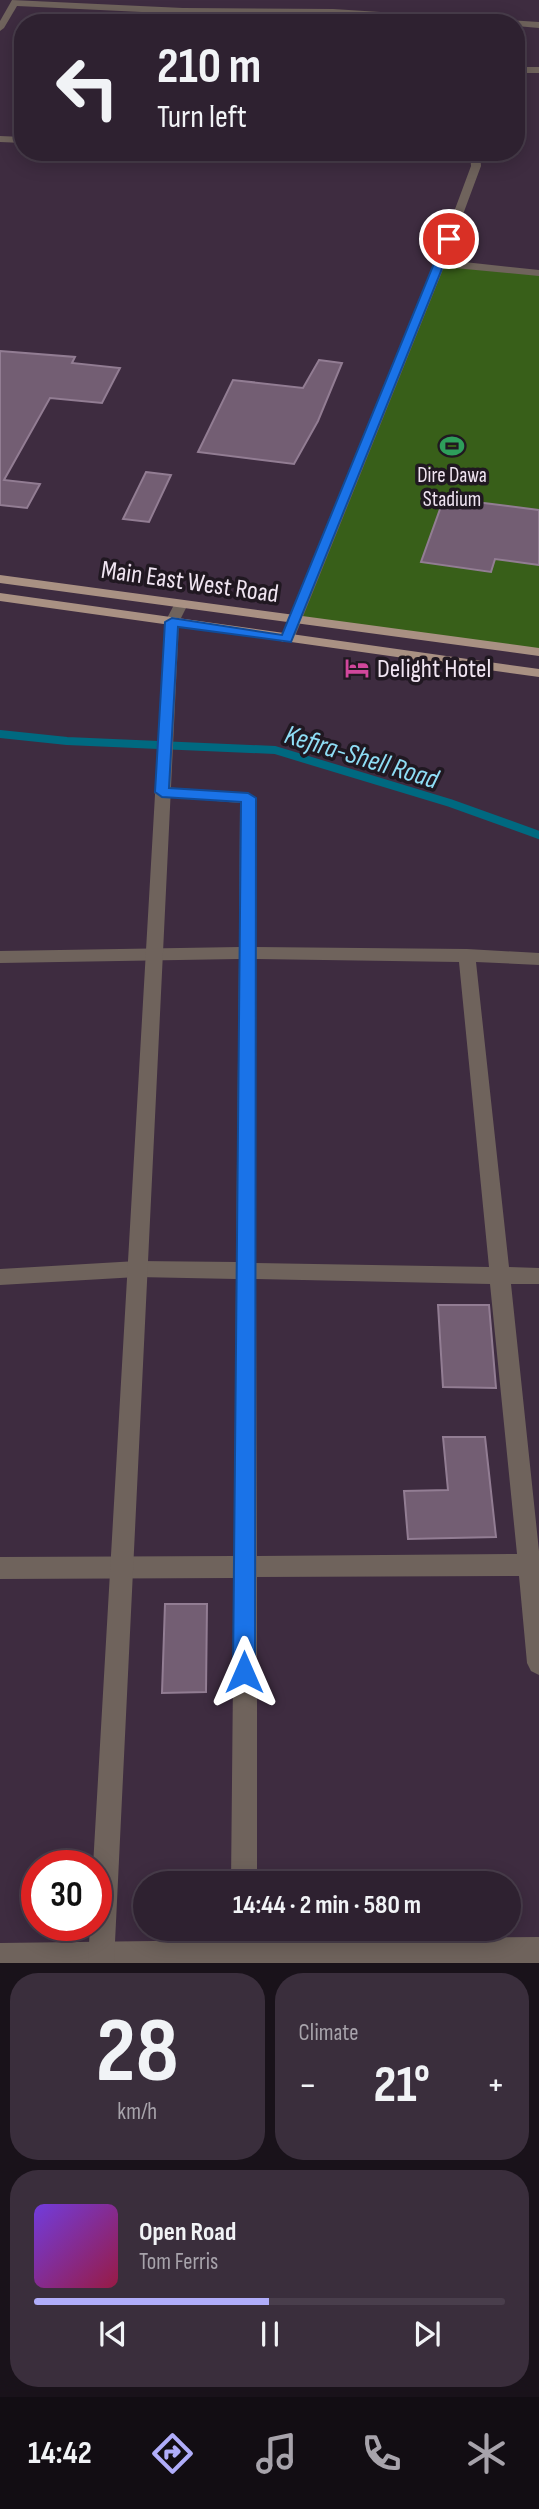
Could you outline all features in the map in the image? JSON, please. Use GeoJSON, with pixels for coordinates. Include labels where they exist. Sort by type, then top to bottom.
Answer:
{"type":"FeatureCollection","features":[{"type":"Feature","properties":{"kind":"main road","name":"Main East West Road"},"geometry":{"type":"LineString","coordinates":[[0,579],[176,613],[286,639],[539,673]]}},
{"type":"Feature","properties":{"kind":"main road","name":"Main East West Road"},"geometry":{"type":"LineString","coordinates":[[0,597],[176,613],[296,620],[539,652]]}},
{"type":"Feature","properties":{"kind":"street"},"geometry":{"type":"LineString","coordinates":[[330,12],[333,0]]}},
{"type":"Feature","properties":{"kind":"street"},"geometry":{"type":"LineString","coordinates":[[0,28],[15,2],[183,11],[362,14]]}},
{"type":"Feature","properties":{"kind":"street"},"geometry":{"type":"LineString","coordinates":[[286,639],[440,263],[476,161]]}},
{"type":"Feature","properties":{"kind":"street"},"geometry":{"type":"LineString","coordinates":[[440,263],[539,273]]}},
{"type":"Feature","properties":{"kind":"street"},"geometry":{"type":"LineString","coordinates":[[101,1958],[162,792],[176,613]]}},
{"type":"Feature","properties":{"kind":"street"},"geometry":{"type":"LineString","coordinates":[[162,792],[248,798],[244,1871]]}},
{"type":"Feature","properties":{"kind":"street"},"geometry":{"type":"LineString","coordinates":[[0,957],[248,954],[467,955],[539,959]]}},
{"type":"Feature","properties":{"kind":"street"},"geometry":{"type":"LineString","coordinates":[[467,955],[499,1276],[533,1565],[539,1663]]}},
{"type":"Feature","properties":{"kind":"street"},"geometry":{"type":"LineString","coordinates":[[0,1277],[137,1269],[539,1276]]}},
{"type":"Feature","properties":{"kind":"street"},"geometry":{"type":"LineString","coordinates":[[0,1568],[533,1565]]}},
{"type":"Feature","properties":{"kind":"street"},"geometry":{"type":"LineString","coordinates":[[0,1956],[101,1958],[244,1948],[539,1950]]}},
{"type":"Feature","properties":{"kind":"green space","name":"Dire Dawa Stadium"},"geometry":{"type":"Polygon","coordinates":[[[440,263],[539,273],[539,652],[296,620],[440,263]]]}},
{"type":"Feature","properties":{"kind":"building"},"geometry":{"type":"Polygon","coordinates":[[[0,351],[75,357],[72,363],[120,368],[102,403],[50,398],[4,480],[40,484],[27,508],[0,505],[0,351]]]}},
{"type":"Feature","properties":{"kind":"building"},"geometry":{"type":"Polygon","coordinates":[[[319,360],[342,363],[318,421],[294,464],[198,452],[233,380],[303,388],[319,360]]]}},
{"type":"Feature","properties":{"kind":"building"},"geometry":{"type":"Polygon","coordinates":[[[146,472],[171,475],[149,522],[123,519],[146,472]]]}},
{"type":"Feature","properties":{"kind":"building"},"geometry":{"type":"Polygon","coordinates":[[[444,498],[539,510],[539,565],[495,559],[491,572],[421,562],[444,498]]]}},
{"type":"Feature","properties":{"kind":"building"},"geometry":{"type":"Polygon","coordinates":[[[438,1305],[489,1305],[496,1388],[443,1387],[438,1305]]]}},
{"type":"Feature","properties":{"kind":"building"},"geometry":{"type":"Polygon","coordinates":[[[443,1437],[485,1437],[496,1537],[408,1539],[404,1491],[448,1490],[443,1437]]]}},
{"type":"Feature","properties":{"kind":"building"},"geometry":{"type":"Polygon","coordinates":[[[165,1604],[207,1604],[206,1692],[162,1693],[165,1604]]]}},
{"type":"Feature","properties":{"kind":"waterway","name":"Kefira-Shell Road"},"geometry":{"type":"LineString","coordinates":[[0,734],[67,741],[275,750],[450,803],[539,835]]}},
{"type":"Feature","properties":{"kind":"place","name":"Dire Dawa Stadium"},"geometry":{"type":"Point","coordinates":[452,446]}},
{"type":"Feature","properties":{"kind":"place","name":"Delight Hotel"},"geometry":{"type":"Point","coordinates":[357,668]}},
{"type":"Feature","properties":{"kind":"route"},"geometry":{"type":"LineString","coordinates":[[244,1672],[248,798],[162,792],[172,622],[286,639],[449,239]]}}]}
